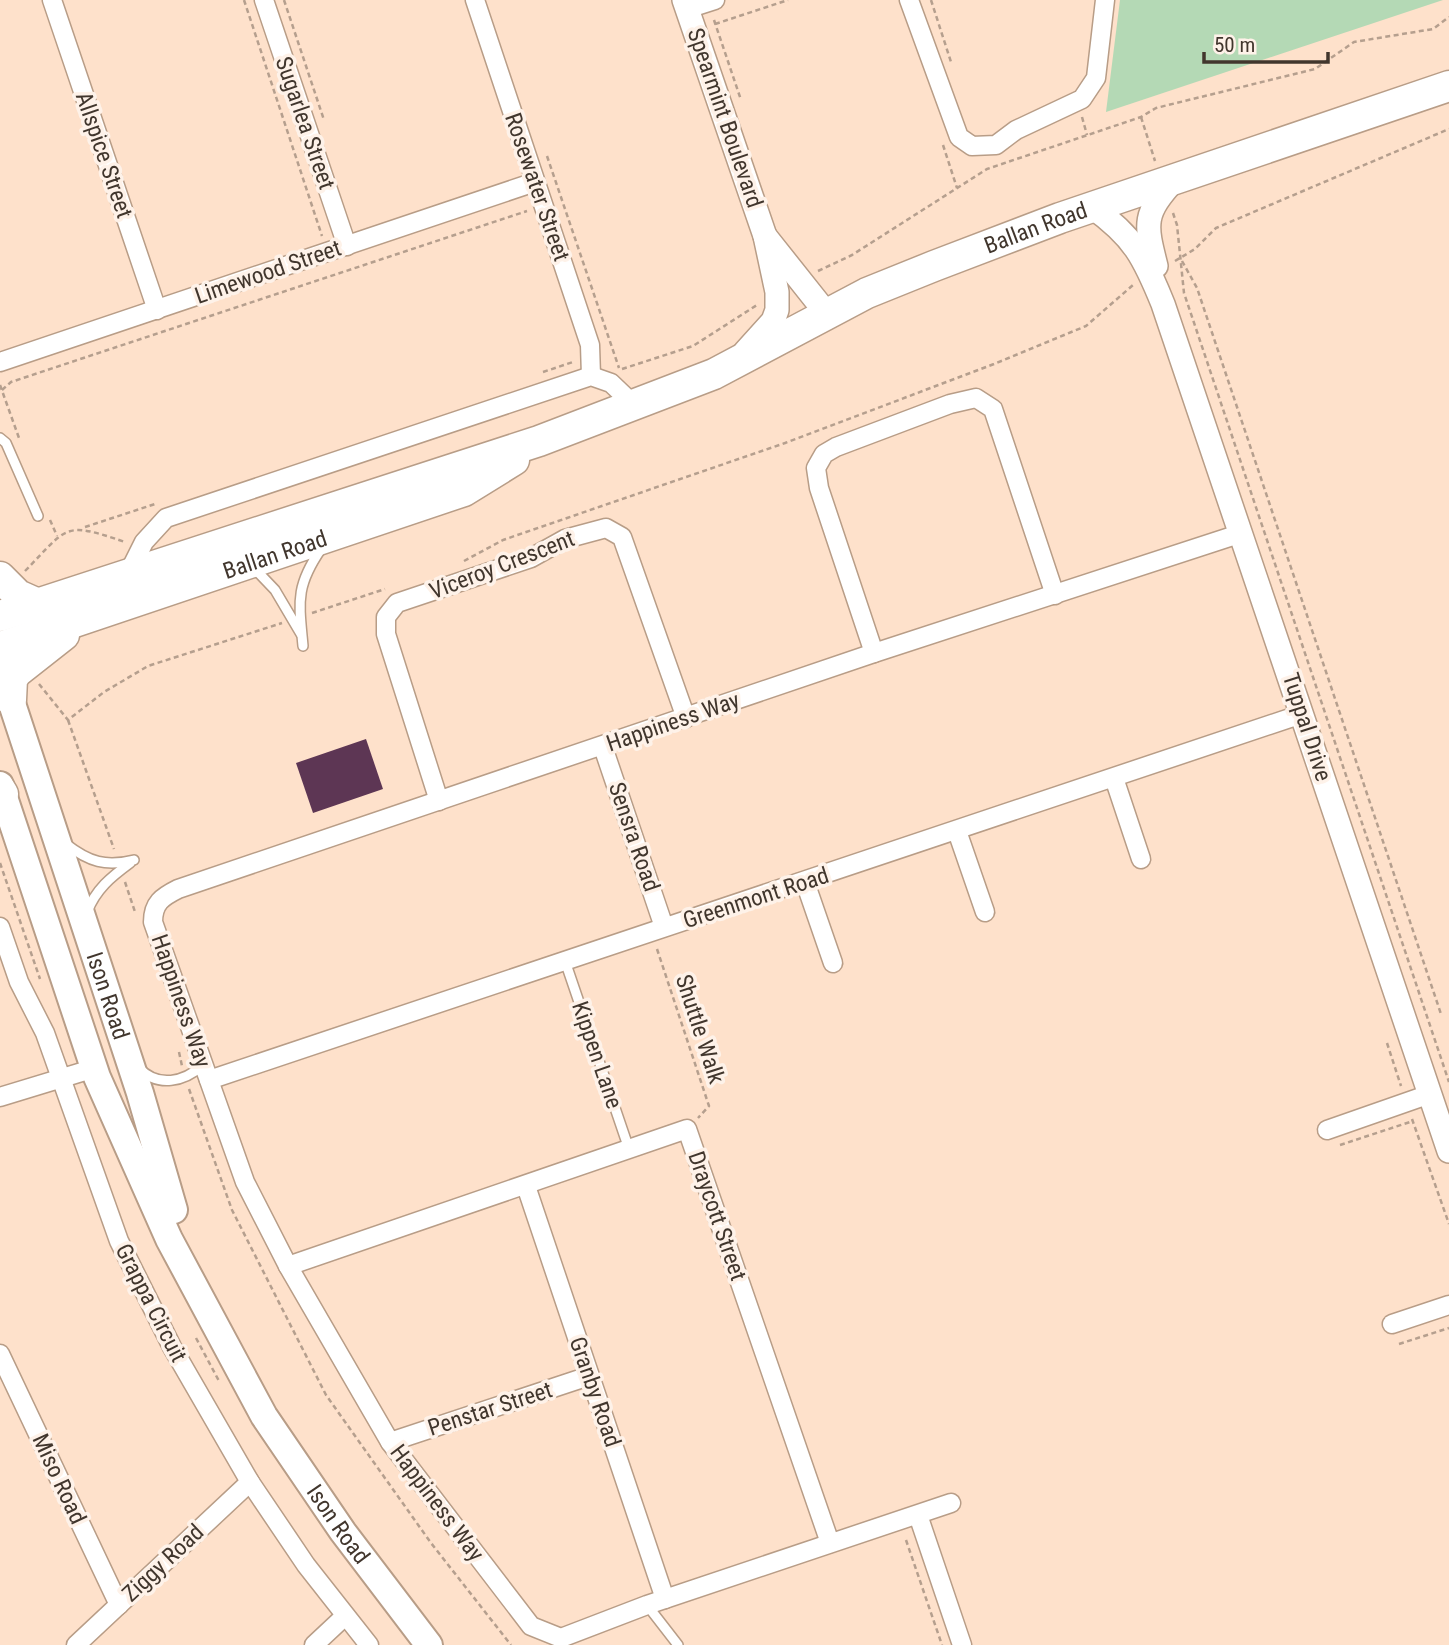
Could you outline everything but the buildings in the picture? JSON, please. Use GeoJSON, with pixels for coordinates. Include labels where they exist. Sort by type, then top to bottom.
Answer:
{"type":"FeatureCollection","features":[{"type":"Feature","properties":{"kind":"main road","name":"Ballan Road"},"geometry":{"type":"LineString","coordinates":[[0,616],[539,441],[733,363],[867,293],[934,266],[1092,207],[1449,86]]}},
{"type":"Feature","properties":{"kind":"main road","name":"Ballan Road"},"geometry":{"type":"LineString","coordinates":[[0,647],[464,491],[495,474],[539,441]]}},
{"type":"Feature","properties":{"kind":"main road"},"geometry":{"type":"LineString","coordinates":[[0,578],[19,594],[36,603]]}},
{"type":"Feature","properties":{"kind":"main road"},"geometry":{"type":"LineString","coordinates":[[11,700],[12,666],[97,615]]}},
{"type":"Feature","properties":{"kind":"main road","name":"Ison Road"},"geometry":{"type":"LineString","coordinates":[[11,700],[125,1046],[162,1179],[214,1324]]}},
{"type":"Feature","properties":{"kind":"main road","name":"Ison Road"},"geometry":{"type":"LineString","coordinates":[[1,789],[95,1068],[169,1239],[264,1416],[343,1532],[429,1645]]}},
{"type":"Feature","properties":{"kind":"main road"},"geometry":{"type":"LineString","coordinates":[[95,1068],[115,1056],[125,1046]]}},
{"type":"Feature","properties":{"kind":"street","name":"Allspice Street"},"geometry":{"type":"LineString","coordinates":[[52,0],[157,310]]}},
{"type":"Feature","properties":{"kind":"street","name":"Sugarlea Street"},"geometry":{"type":"LineString","coordinates":[[264,0],[346,246]]}},
{"type":"Feature","properties":{"kind":"street","name":"Rosewater Street"},"geometry":{"type":"LineString","coordinates":[[475,0],[527,185],[590,345],[605,375]]}},
{"type":"Feature","properties":{"kind":"street"},"geometry":{"type":"LineString","coordinates":[[909,0],[959,137],[972,146],[996,145],[1016,130],[1082,99],[1096,78],[1105,0]]}},
{"type":"Feature","properties":{"kind":"street","name":"Spearmint Boulevard"},"geometry":{"type":"LineString","coordinates":[[698,3],[765,236],[777,292],[777,310],[773,321],[733,363]]}},
{"type":"Feature","properties":{"kind":"street","name":"Tuppal Drive"},"geometry":{"type":"LineString","coordinates":[[1175,179],[1153,205],[1147,228],[1154,272],[1163,304],[1302,714],[1439,1088],[1449,1152]]}},
{"type":"Feature","properties":{"kind":"street","name":"Limewood Street"},"geometry":{"type":"LineString","coordinates":[[0,362],[527,185]]}},
{"type":"Feature","properties":{"kind":"street","name":"Tuppal Drive"},"geometry":{"type":"LineString","coordinates":[[1092,207],[1122,229],[1154,272]]}},
{"type":"Feature","properties":{"kind":"street","name":"Spearmint Boulevard"},"geometry":{"type":"LineString","coordinates":[[765,236],[827,314]]}},
{"type":"Feature","properties":{"kind":"street"},"geometry":{"type":"LineString","coordinates":[[128,574],[144,542],[166,517],[605,375],[634,405]]}},
{"type":"Feature","properties":{"kind":"street"},"geometry":{"type":"LineString","coordinates":[[874,653],[819,488],[816,468],[824,454],[836,447],[950,404],[976,398],[993,409],[1055,595]]}},
{"type":"Feature","properties":{"kind":"street","name":"Viceroy Crescent"},"geometry":{"type":"LineString","coordinates":[[439,801],[386,634],[386,617],[397,603],[531,558],[565,539],[606,528],[622,537],[686,718]]}},
{"type":"Feature","properties":{"kind":"street","name":"Happiness Way"},"geometry":{"type":"LineString","coordinates":[[951,1503],[647,1605],[561,1638],[531,1626],[390,1442],[288,1266],[245,1182],[153,922],[157,904],[178,889],[874,653],[1242,533]]}},
{"type":"Feature","properties":{"kind":"street","name":"Greenmont Road"},"geometry":{"type":"LineString","coordinates":[[206,1072],[565,961],[1302,714]]}},
{"type":"Feature","properties":{"kind":"street","name":"Sensra Road"},"geometry":{"type":"LineString","coordinates":[[603,747],[658,930]]}},
{"type":"Feature","properties":{"kind":"street"},"geometry":{"type":"LineString","coordinates":[[1114,778],[1141,859]]}},
{"type":"Feature","properties":{"kind":"street"},"geometry":{"type":"LineString","coordinates":[[957,831],[985,912]]}},
{"type":"Feature","properties":{"kind":"street"},"geometry":{"type":"LineString","coordinates":[[805,882],[833,963]]}},
{"type":"Feature","properties":{"kind":"street","name":"Grappa Circuit"},"geometry":{"type":"LineString","coordinates":[[0,927],[19,982],[40,1021],[119,1241],[172,1347],[250,1482],[345,1616],[369,1645]]}},
{"type":"Feature","properties":{"kind":"street"},"geometry":{"type":"LineString","coordinates":[[0,1097],[95,1068]]}},
{"type":"Feature","properties":{"kind":"street"},"geometry":{"type":"LineString","coordinates":[[1327,1130],[1439,1088]]}},
{"type":"Feature","properties":{"kind":"street","name":"Draycott Street"},"geometry":{"type":"LineString","coordinates":[[288,1266],[687,1129],[830,1543]]}},
{"type":"Feature","properties":{"kind":"street","name":"Granby Road"},"geometry":{"type":"LineString","coordinates":[[526,1186],[665,1599]]}},
{"type":"Feature","properties":{"kind":"street"},"geometry":{"type":"LineString","coordinates":[[1392,1324],[1449,1305]]}},
{"type":"Feature","properties":{"kind":"street","name":"Miso Road"},"geometry":{"type":"LineString","coordinates":[[0,1354],[119,1605]]}},
{"type":"Feature","properties":{"kind":"street","name":"Penstar Street"},"geometry":{"type":"LineString","coordinates":[[390,1442],[590,1376]]}},
{"type":"Feature","properties":{"kind":"street","name":"Ziggy Road"},"geometry":{"type":"LineString","coordinates":[[76,1645],[250,1482]]}},
{"type":"Feature","properties":{"kind":"street"},"geometry":{"type":"LineString","coordinates":[[918,1515],[962,1645]]}},
{"type":"Feature","properties":{"kind":"street"},"geometry":{"type":"LineString","coordinates":[[314,1645],[345,1616]]}},
{"type":"Feature","properties":{"kind":"lane"},"geometry":{"type":"LineString","coordinates":[[0,438],[6,443],[38,516]]}},
{"type":"Feature","properties":{"kind":"lane"},"geometry":{"type":"LineString","coordinates":[[303,646],[298,618],[304,574],[330,536]]}},
{"type":"Feature","properties":{"kind":"lane"},"geometry":{"type":"LineString","coordinates":[[246,564],[260,572],[298,618]]}},
{"type":"Feature","properties":{"kind":"lane"},"geometry":{"type":"LineString","coordinates":[[56,837],[81,856],[97,863],[115,865],[134,860],[107,880],[94,896],[87,911],[85,926]]}},
{"type":"Feature","properties":{"kind":"lane","name":"Kippen Lane"},"geometry":{"type":"LineString","coordinates":[[565,961],[629,1149]]}},
{"type":"Feature","properties":{"kind":"lane"},"geometry":{"type":"LineString","coordinates":[[125,1046],[145,1074],[160,1081],[181,1080],[206,1072]]}},
{"type":"Feature","properties":{"kind":"lane"},"geometry":{"type":"LineString","coordinates":[[647,1605],[678,1645]]}},
{"type":"Feature","properties":{"kind":"path"},"geometry":{"type":"LineString","coordinates":[[244,0],[323,238]]}},
{"type":"Feature","properties":{"kind":"path"},"geometry":{"type":"LineString","coordinates":[[284,0],[324,120]]}},
{"type":"Feature","properties":{"kind":"path"},"geometry":{"type":"LineString","coordinates":[[715,24],[788,0]]}},
{"type":"Feature","properties":{"kind":"path"},"geometry":{"type":"LineString","coordinates":[[931,0],[953,66]]}},
{"type":"Feature","properties":{"kind":"path"},"geometry":{"type":"LineString","coordinates":[[698,3],[715,24],[742,104]]}},
{"type":"Feature","properties":{"kind":"path"},"geometry":{"type":"LineString","coordinates":[[799,281],[852,255],[987,169],[1140,117],[1156,108],[1315,69],[1354,42],[1433,29],[1449,17]]}},
{"type":"Feature","properties":{"kind":"path"},"geometry":{"type":"LineString","coordinates":[[460,563],[503,540],[785,443],[1086,326],[1123,290],[1195,249],[1216,228],[1449,129]]}},
{"type":"Feature","properties":{"kind":"path"},"geometry":{"type":"LineString","coordinates":[[543,145],[605,375],[693,346],[777,292]]}},
{"type":"Feature","properties":{"kind":"path"},"geometry":{"type":"LineString","coordinates":[[0,385],[2,390],[11,382],[527,211],[527,185]]}},
{"type":"Feature","properties":{"kind":"path"},"geometry":{"type":"LineString","coordinates":[[1181,258],[1202,301],[1441,1014]]}},
{"type":"Feature","properties":{"kind":"path"},"geometry":{"type":"LineString","coordinates":[[1181,258],[1184,293],[1439,1088]]}},
{"type":"Feature","properties":{"kind":"path"},"geometry":{"type":"LineString","coordinates":[[538,374],[577,361]]}},
{"type":"Feature","properties":{"kind":"path"},"geometry":{"type":"LineString","coordinates":[[83,528],[161,502]]}},
{"type":"Feature","properties":{"kind":"path"},"geometry":{"type":"LineString","coordinates":[[12,666],[68,720],[104,692],[148,666],[388,588]]}},
{"type":"Feature","properties":{"kind":"path","name":"Shuttle Walk"},"geometry":{"type":"LineString","coordinates":[[658,930],[709,1107],[687,1129]]}},
{"type":"Feature","properties":{"kind":"path"},"geometry":{"type":"LineString","coordinates":[[1387,1043],[1449,1224]]}},
{"type":"Feature","properties":{"kind":"path"},"geometry":{"type":"LineString","coordinates":[[1333,1148],[1413,1121]]}},
{"type":"Feature","properties":{"kind":"path"},"geometry":{"type":"LineString","coordinates":[[1399,1343],[1449,1328]]}},
{"type":"Feature","properties":{"kind":"path"},"geometry":{"type":"LineString","coordinates":[[363,1452],[511,1645]]}},
{"type":"Feature","properties":{"kind":"path"},"geometry":{"type":"LineString","coordinates":[[906,1540],[942,1645]]}},
{"type":"Feature","properties":{"kind":"green space"},"geometry":{"type":"Polygon","coordinates":[[[1120,0],[1443,0],[1106,112],[1120,0]]]}}]}
